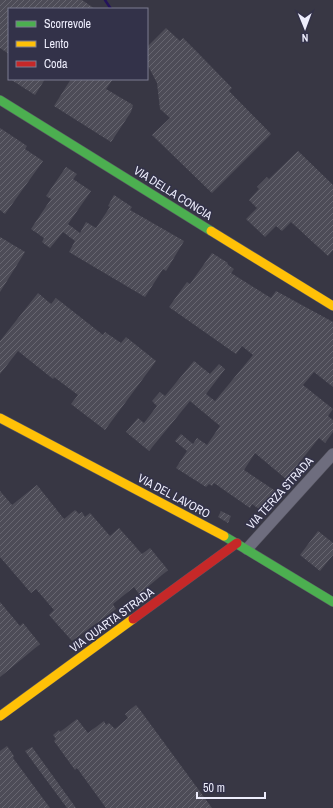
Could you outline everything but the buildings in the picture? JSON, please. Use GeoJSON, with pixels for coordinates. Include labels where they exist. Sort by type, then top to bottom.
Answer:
{"type":"FeatureCollection","features":[{"type":"Feature","properties":{"kind":"street","name":"VIA DELLA CONCIA"},"geometry":{"type":"LineString","coordinates":[[0,100],[333,306]]}},
{"type":"Feature","properties":{"kind":"street","name":"VIA DEL LAVORO"},"geometry":{"type":"LineString","coordinates":[[0,418],[242,546],[333,602]]}},
{"type":"Feature","properties":{"kind":"street","name":"VIA TERZA STRADA"},"geometry":{"type":"LineString","coordinates":[[242,546],[333,454]]}},
{"type":"Feature","properties":{"kind":"street","name":"VIA QUARTA STRADA"},"geometry":{"type":"LineString","coordinates":[[0,716],[242,546]]}},
{"type":"Feature","properties":{"kind":"waterway"},"geometry":{"type":"LineString","coordinates":[[105,0],[110,8]]}},
{"type":"Feature","properties":{"kind":"traffic: fast"},"geometry":{"type":"LineString","coordinates":[[0,100],[211,231]]}},
{"type":"Feature","properties":{"kind":"traffic: fast"},"geometry":{"type":"LineString","coordinates":[[224,536],[333,602]]}},
{"type":"Feature","properties":{"kind":"traffic: slow"},"geometry":{"type":"LineString","coordinates":[[211,231],[333,306]]}},
{"type":"Feature","properties":{"kind":"traffic: slow"},"geometry":{"type":"LineString","coordinates":[[0,418],[224,536]]}},
{"type":"Feature","properties":{"kind":"traffic: slow"},"geometry":{"type":"LineString","coordinates":[[0,716],[133,619]]}},
{"type":"Feature","properties":{"kind":"traffic: jam"},"geometry":{"type":"LineString","coordinates":[[133,619],[237,543]]}}]}
